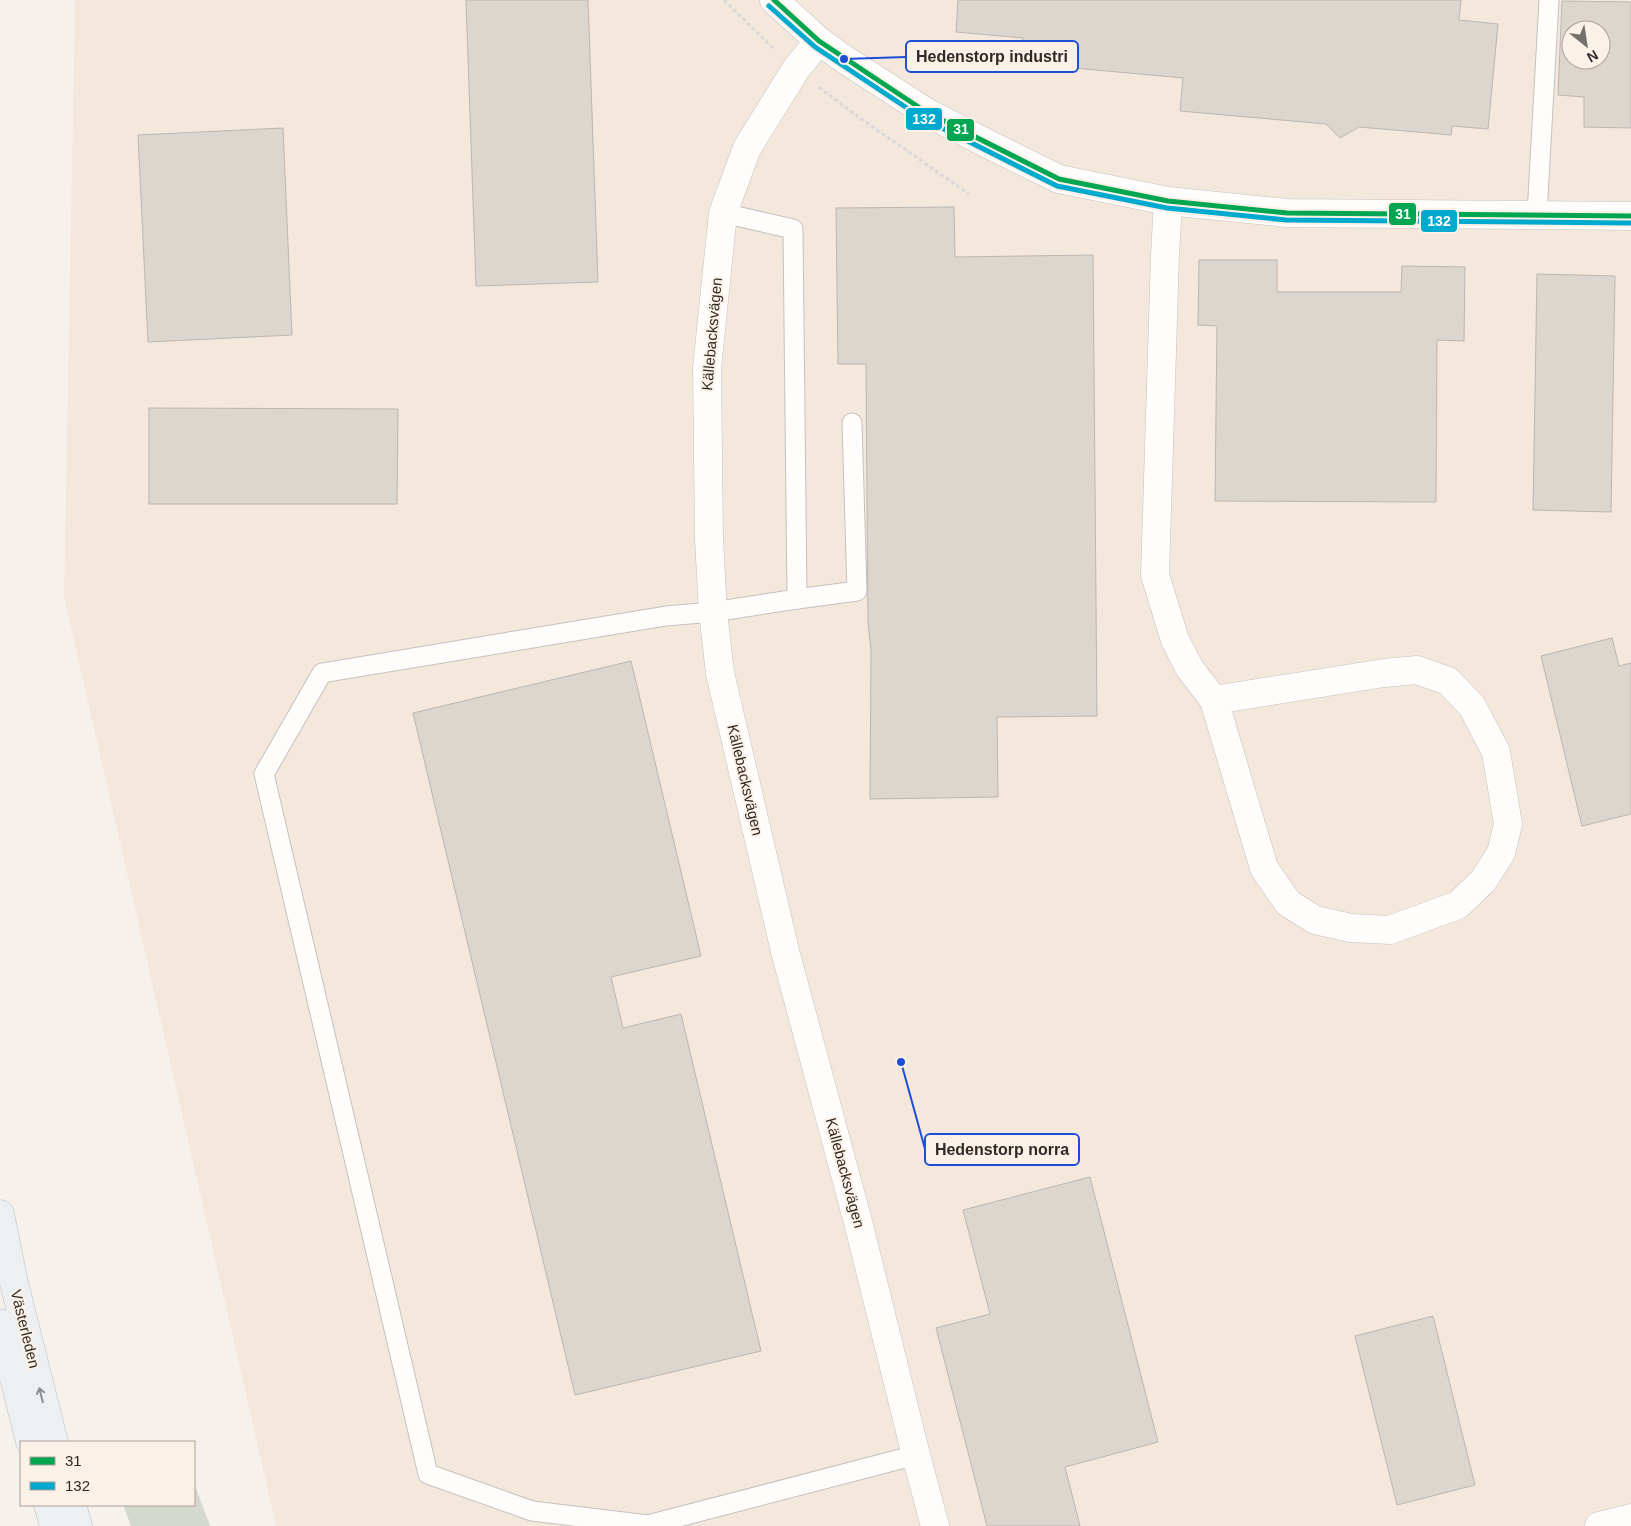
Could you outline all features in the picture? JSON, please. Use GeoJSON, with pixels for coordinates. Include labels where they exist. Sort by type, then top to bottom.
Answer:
{"type":"FeatureCollection","features":[{"type":"Feature","properties":{"kind":"highway","name":"Västerleden"},"geometry":{"type":"LineString","coordinates":[[0,1214],[16,1292],[54,1441]]}},
{"type":"Feature","properties":{"kind":"highway","name":"Västerleden"},"geometry":{"type":"LineString","coordinates":[[0,1323],[30,1441]]}},
{"type":"Feature","properties":{"kind":"highway"},"geometry":{"type":"LineString","coordinates":[[48,1506],[54,1526]]}},
{"type":"Feature","properties":{"kind":"highway"},"geometry":{"type":"LineString","coordinates":[[72,1506],[78,1526]]}},
{"type":"Feature","properties":{"kind":"street"},"geometry":{"type":"LineString","coordinates":[[774,0],[819,41],[926,112],[1059,179],[1168,201],[1287,213],[1631,216]]}},
{"type":"Feature","properties":{"kind":"street","name":"Källebacksvägen"},"geometry":{"type":"LineString","coordinates":[[819,41],[796,69],[747,148],[723,214],[706,368],[709,539],[713,612],[720,673],[785,951],[858,1222],[935,1526]]}},
{"type":"Feature","properties":{"kind":"street"},"geometry":{"type":"LineString","coordinates":[[1168,201],[1164,265],[1155,575],[1175,640],[1190,669],[1214,700],[1264,868],[1288,902],[1315,920],[1351,928],[1390,930],[1458,905],[1483,881],[1501,853],[1508,824],[1496,752],[1472,706],[1448,681],[1417,670],[1400,671],[1214,700]]}},
{"type":"Feature","properties":{"kind":"street"},"geometry":{"type":"LineString","coordinates":[[1599,1526],[1631,1518]]}},
{"type":"Feature","properties":{"kind":"lane"},"geometry":{"type":"LineString","coordinates":[[1537,216],[1549,0]]}},
{"type":"Feature","properties":{"kind":"lane"},"geometry":{"type":"LineString","coordinates":[[723,214],[793,229],[797,599]]}},
{"type":"Feature","properties":{"kind":"lane"},"geometry":{"type":"LineString","coordinates":[[852,423],[857,591],[713,612],[666,616],[322,673],[264,774],[428,1474],[532,1510],[648,1525],[916,1455]]}},
{"type":"Feature","properties":{"kind":"path"},"geometry":{"type":"LineString","coordinates":[[724,0],[796,69],[853,113],[969,194]]}},
{"type":"Feature","properties":{"kind":"shaded area"},"geometry":{"type":"Polygon","coordinates":[[[75,0],[1631,0],[1631,1526],[276,1526],[64,597],[75,0]]]}},
{"type":"Feature","properties":{"kind":"shaded area"},"geometry":{"type":"Polygon","coordinates":[[[195,1486],[210,1526],[131,1526],[124,1507],[195,1506],[195,1486]]]}},
{"type":"Feature","properties":{"kind":"building"},"geometry":{"type":"Polygon","coordinates":[[[466,0],[588,0],[598,282],[476,286],[466,0]]]}},
{"type":"Feature","properties":{"kind":"building"},"geometry":{"type":"Polygon","coordinates":[[[958,0],[1461,0],[1459,20],[1498,24],[1488,129],[1452,126],[1451,135],[1359,127],[1340,138],[1326,124],[1180,111],[1183,78],[1020,63],[1023,38],[956,32],[958,0]]]}},
{"type":"Feature","properties":{"kind":"building"},"geometry":{"type":"Polygon","coordinates":[[[1562,1],[1631,2],[1631,128],[1584,127],[1584,97],[1558,95],[1561,24],[1561,70],[1611,70],[1611,20],[1561,20],[1562,1]]]}},
{"type":"Feature","properties":{"kind":"building"},"geometry":{"type":"Polygon","coordinates":[[[283,128],[292,335],[148,342],[138,135],[283,128]]]}},
{"type":"Feature","properties":{"kind":"building"},"geometry":{"type":"Polygon","coordinates":[[[954,207],[955,257],[1093,255],[1097,716],[997,717],[998,797],[870,799],[871,651],[868,622],[866,364],[838,364],[836,208],[954,207]]]}},
{"type":"Feature","properties":{"kind":"building"},"geometry":{"type":"Polygon","coordinates":[[[1199,260],[1277,260],[1277,292],[1401,292],[1402,266],[1465,267],[1464,341],[1437,340],[1436,502],[1215,501],[1217,326],[1198,325],[1199,260]]]}},
{"type":"Feature","properties":{"kind":"building"},"geometry":{"type":"Polygon","coordinates":[[[1537,274],[1615,276],[1611,512],[1533,510],[1537,274]]]}},
{"type":"Feature","properties":{"kind":"building"},"geometry":{"type":"Polygon","coordinates":[[[149,408],[398,409],[397,504],[149,504],[149,408]]]}},
{"type":"Feature","properties":{"kind":"building"},"geometry":{"type":"Polygon","coordinates":[[[1612,638],[1619,666],[1631,663],[1631,814],[1582,826],[1541,656],[1612,638]]]}},
{"type":"Feature","properties":{"kind":"building"},"geometry":{"type":"Polygon","coordinates":[[[631,661],[701,956],[611,977],[623,1028],[681,1014],[761,1351],[575,1395],[413,713],[631,661]]]}},
{"type":"Feature","properties":{"kind":"building"},"geometry":{"type":"Polygon","coordinates":[[[1090,1177],[1158,1442],[1065,1467],[1080,1526],[987,1526],[936,1328],[990,1314],[963,1210],[1090,1177]]]}},
{"type":"Feature","properties":{"kind":"building"},"geometry":{"type":"Polygon","coordinates":[[[1433,1316],[1475,1485],[1397,1505],[1355,1336],[1433,1316]]]}},
{"type":"Feature","properties":{"kind":"transit line","name":"31"},"geometry":{"type":"LineString","coordinates":[[774,0],[819,41],[926,112],[1059,179],[1168,201],[1287,213],[1631,216]]}},
{"type":"Feature","properties":{"kind":"transit line","name":"132"},"geometry":{"type":"LineString","coordinates":[[769,6],[815,47],[922,118],[1057,186],[1167,208],[1286,220],[1631,223]]}},
{"type":"Feature","properties":{"kind":"place","name":"Hedenstorp industri"},"geometry":{"type":"Point","coordinates":[844,59]}},
{"type":"Feature","properties":{"kind":"place","name":"Hedenstorp norra"},"geometry":{"type":"Point","coordinates":[901,1062]}}]}
